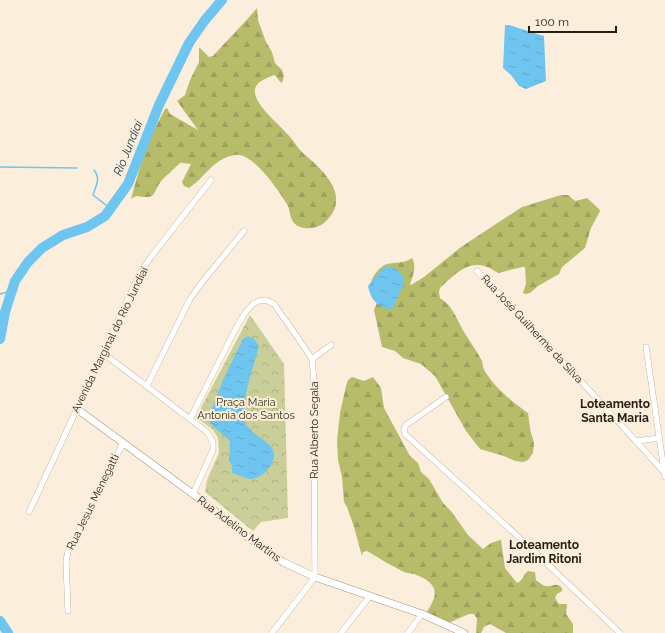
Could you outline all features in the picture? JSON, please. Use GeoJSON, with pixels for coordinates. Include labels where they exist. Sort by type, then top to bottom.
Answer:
{"type":"FeatureCollection","features":[{"type":"Feature","properties":{"kind":"street","name":"Avenida Marginal do Rio Jundiaí"},"geometry":{"type":"LineString","coordinates":[[29,512],[140,273],[211,180]]}},
{"type":"Feature","properties":{"kind":"street"},"geometry":{"type":"LineString","coordinates":[[147,386],[190,299],[244,231]]}},
{"type":"Feature","properties":{"kind":"street","name":"Rua José Guilherme da Silva"},"geometry":{"type":"LineString","coordinates":[[477,271],[548,345],[665,475]]}},
{"type":"Feature","properties":{"kind":"street","name":"Rua Alberto Segala"},"geometry":{"type":"LineString","coordinates":[[190,419],[239,323],[253,304],[266,300],[274,304],[312,359],[314,380],[314,577]]}},
{"type":"Feature","properties":{"kind":"street"},"geometry":{"type":"LineString","coordinates":[[312,359],[331,345]]}},
{"type":"Feature","properties":{"kind":"street"},"geometry":{"type":"LineString","coordinates":[[646,347],[665,475]]}},
{"type":"Feature","properties":{"kind":"street"},"geometry":{"type":"LineString","coordinates":[[103,353],[207,432],[213,442],[213,450],[193,494]]}},
{"type":"Feature","properties":{"kind":"street"},"geometry":{"type":"LineString","coordinates":[[446,397],[406,425],[404,430],[405,434],[523,540],[620,633]]}},
{"type":"Feature","properties":{"kind":"street","name":"Rua Adelino Martins"},"geometry":{"type":"LineString","coordinates":[[77,409],[193,494],[274,557],[314,577],[422,614],[464,633]]}},
{"type":"Feature","properties":{"kind":"street"},"geometry":{"type":"LineString","coordinates":[[636,441],[660,438]]}},
{"type":"Feature","properties":{"kind":"street","name":"Rua Jesus Menegatti"},"geometry":{"type":"LineString","coordinates":[[68,611],[66,561],[68,552],[123,442]]}},
{"type":"Feature","properties":{"kind":"street"},"geometry":{"type":"LineString","coordinates":[[272,633],[314,577]]}},
{"type":"Feature","properties":{"kind":"street"},"geometry":{"type":"LineString","coordinates":[[341,633],[370,596]]}},
{"type":"Feature","properties":{"kind":"street"},"geometry":{"type":"LineString","coordinates":[[408,633],[422,614]]}},
{"type":"Feature","properties":{"kind":"green space"},"geometry":{"type":"Polygon","coordinates":[[[257,8],[258,20],[266,42],[272,52],[275,63],[282,70],[284,76],[282,83],[274,75],[263,80],[256,86],[255,95],[268,114],[286,132],[301,151],[327,176],[336,194],[336,204],[332,213],[324,223],[317,227],[305,228],[297,226],[291,217],[288,206],[265,174],[250,160],[242,156],[235,155],[220,160],[189,188],[184,186],[182,182],[191,164],[181,162],[162,180],[154,194],[148,197],[136,196],[131,199],[145,153],[165,109],[167,108],[170,114],[198,130],[177,101],[185,95],[190,80],[199,62],[199,48],[209,57],[213,56],[257,8]]]}},
{"type":"Feature","properties":{"kind":"green space"},"geometry":{"type":"Polygon","coordinates":[[[561,195],[568,195],[575,201],[587,198],[600,211],[591,228],[585,248],[562,267],[559,274],[538,286],[530,293],[525,294],[523,293],[526,283],[525,267],[498,273],[487,267],[473,265],[455,274],[440,288],[439,292],[440,298],[448,305],[457,318],[482,361],[484,370],[490,379],[505,395],[528,413],[534,443],[533,453],[528,460],[523,462],[515,461],[480,449],[466,431],[435,376],[421,364],[403,358],[395,351],[382,347],[374,310],[377,302],[370,286],[374,275],[380,268],[387,264],[403,262],[412,258],[414,268],[411,285],[424,277],[461,247],[522,207],[561,195]]]}},
{"type":"Feature","properties":{"kind":"green space","name":"Praça Maria Antonia dos Santos"},"geometry":{"type":"Polygon","coordinates":[[[250,315],[284,364],[288,518],[261,522],[253,531],[205,492],[207,480],[219,453],[218,438],[213,430],[196,417],[250,315]]]}},
{"type":"Feature","properties":{"kind":"green space"},"geometry":{"type":"Polygon","coordinates":[[[352,377],[364,381],[373,377],[381,388],[384,408],[410,456],[418,463],[421,472],[429,479],[443,503],[451,511],[468,535],[483,549],[491,543],[501,540],[505,568],[517,583],[528,571],[535,572],[536,580],[544,586],[558,585],[562,588],[562,591],[557,594],[555,598],[559,604],[567,604],[566,614],[573,624],[573,633],[506,633],[490,624],[484,627],[481,633],[476,633],[477,619],[474,614],[469,614],[446,624],[426,613],[435,594],[432,585],[428,581],[414,574],[406,573],[367,551],[363,552],[362,556],[354,527],[344,502],[342,477],[338,460],[337,440],[340,413],[348,380],[352,377]]]}},
{"type":"Feature","properties":{"kind":"water"},"geometry":{"type":"Polygon","coordinates":[[[505,25],[544,36],[546,81],[526,89],[519,86],[511,75],[503,68],[505,25]]]}},
{"type":"Feature","properties":{"kind":"water"},"geometry":{"type":"Polygon","coordinates":[[[385,266],[395,268],[403,276],[403,286],[392,309],[387,309],[379,305],[373,299],[368,286],[385,266]]]}},
{"type":"Feature","properties":{"kind":"water"},"geometry":{"type":"Polygon","coordinates":[[[248,336],[254,339],[259,346],[244,404],[245,421],[254,433],[271,447],[274,453],[273,460],[267,471],[252,479],[232,473],[232,465],[229,460],[230,441],[211,424],[208,419],[223,380],[243,339],[248,336]]]}},
{"type":"Feature","properties":{"kind":"waterway","name":"Rio Jundiaí"},"geometry":{"type":"LineString","coordinates":[[0,339],[5,312],[15,281],[28,262],[42,248],[63,235],[87,227],[105,216],[128,184],[159,105],[189,43],[205,20],[222,0]]}},
{"type":"Feature","properties":{"kind":"waterway"},"geometry":{"type":"LineString","coordinates":[[0,167],[77,168]]}},
{"type":"Feature","properties":{"kind":"waterway"},"geometry":{"type":"LineString","coordinates":[[94,170],[98,179],[93,195],[111,209]]}},
{"type":"Feature","properties":{"kind":"waterway"},"geometry":{"type":"LineString","coordinates":[[0,294],[12,291]]}},
{"type":"Feature","properties":{"kind":"waterway","name":"Rio Jundiaí"},"geometry":{"type":"LineString","coordinates":[[0,621],[8,633]]}},
{"type":"Feature","properties":{"kind":"district","name":"Loteamento Santa Maria"},"geometry":{"type":"Point","coordinates":[615,411]}},
{"type":"Feature","properties":{"kind":"district","name":"Loteamento Jardim Ritoni"},"geometry":{"type":"Point","coordinates":[544,552]}}]}
